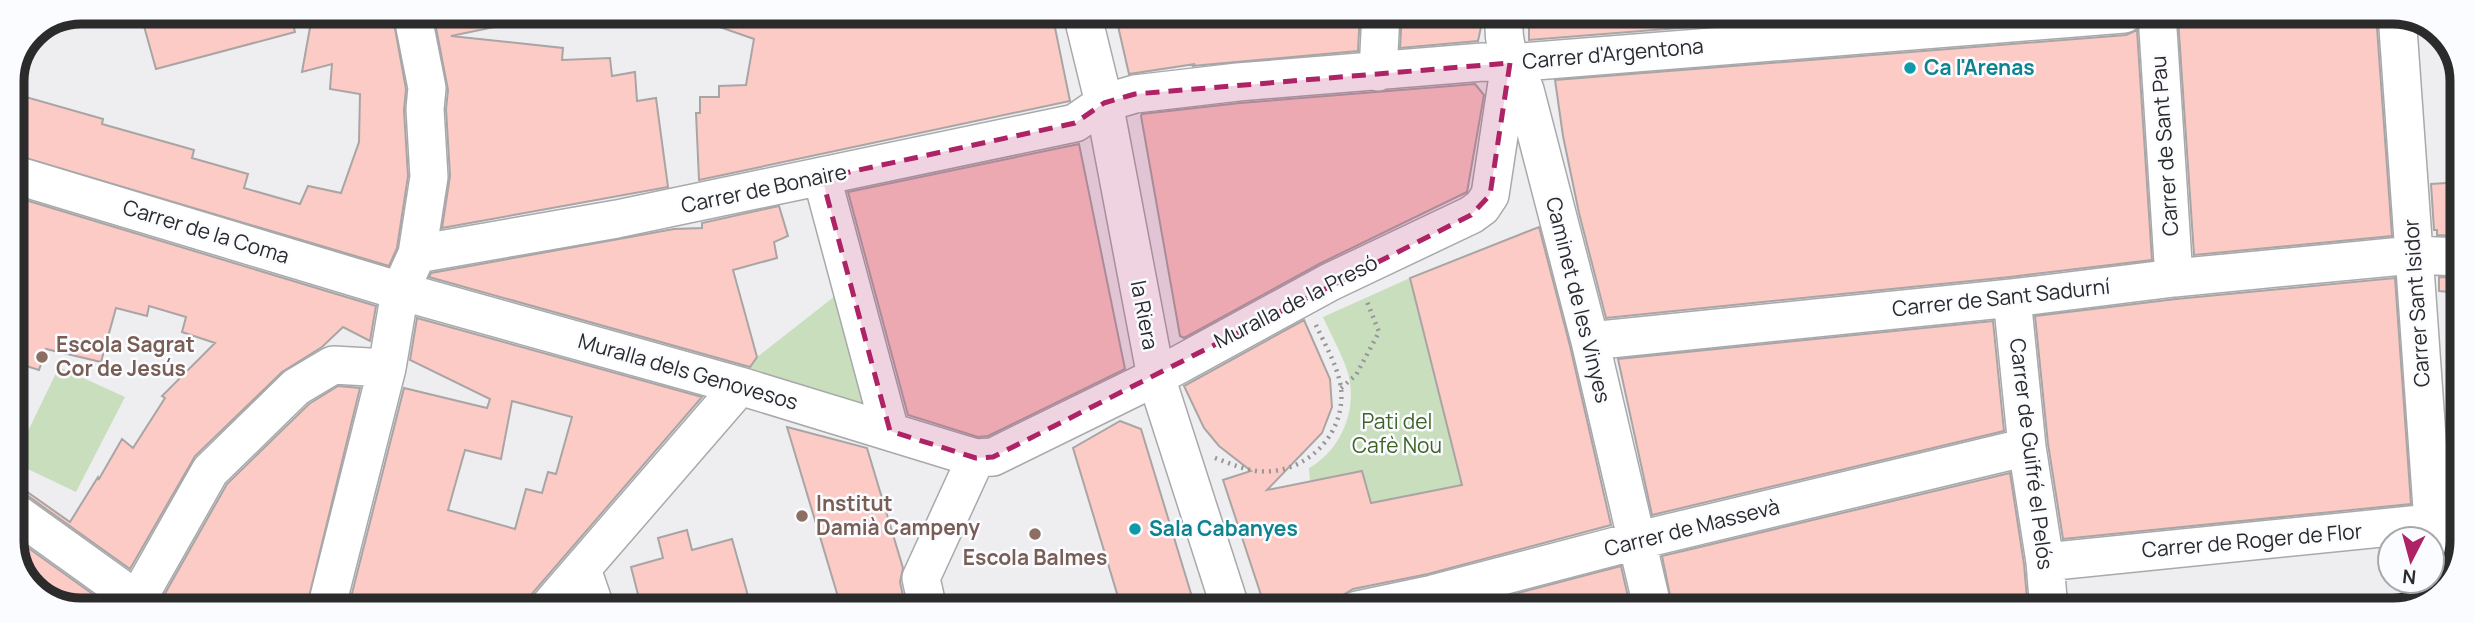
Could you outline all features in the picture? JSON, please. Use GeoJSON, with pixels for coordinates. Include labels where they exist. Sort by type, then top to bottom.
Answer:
{"type":"FeatureCollection","features":[{"type":"Feature","properties":{"kind":"street"},"geometry":{"type":"LineString","coordinates":[[329,598],[387,368],[400,291],[416,254],[429,177],[425,109],[427,88],[414,24]]}},
{"type":"Feature","properties":{"kind":"street","name":"la Riera"},"geometry":{"type":"LineString","coordinates":[[1086,24],[1104,103],[1156,377],[1227,598]]}},
{"type":"Feature","properties":{"kind":"street"},"geometry":{"type":"LineString","coordinates":[[1378,72],[1380,24]]}},
{"type":"Feature","properties":{"kind":"street"},"geometry":{"type":"LineString","coordinates":[[1505,24],[1510,63]]}},
{"type":"Feature","properties":{"kind":"street","name":"Carrer d'Argentona"},"geometry":{"type":"LineString","coordinates":[[1104,103],[1135,94],[1238,82],[1989,24]]}},
{"type":"Feature","properties":{"kind":"street","name":"Carrer de Sant Pau"},"geometry":{"type":"LineString","coordinates":[[2158,24],[2174,278]]}},
{"type":"Feature","properties":{"kind":"street","name":"Carrer Sant Isidor"},"geometry":{"type":"LineString","coordinates":[[2398,25],[2413,255],[2447,522]]}},
{"type":"Feature","properties":{"kind":"street","name":"Caminet de les Vinyes"},"geometry":{"type":"LineString","coordinates":[[1510,63],[1519,74],[1525,90],[1590,341],[1650,598]]}},
{"type":"Feature","properties":{"kind":"street","name":"Muralla de la Presó"},"geometry":{"type":"LineString","coordinates":[[976,457],[993,457],[1156,377],[1330,282],[1471,215],[1482,207],[1490,195],[1510,63]]}},
{"type":"Feature","properties":{"kind":"street","name":"Carrer de Bonaire"},"geometry":{"type":"LineString","coordinates":[[416,254],[617,219],[1074,123],[1104,103]]}},
{"type":"Feature","properties":{"kind":"street","name":"Carrer de la Coma"},"geometry":{"type":"LineString","coordinates":[[24,178],[400,291]]}},
{"type":"Feature","properties":{"kind":"street"},"geometry":{"type":"LineString","coordinates":[[822,178],[890,431]]}},
{"type":"Feature","properties":{"kind":"street","name":"Carrer de Sant Sadurní"},"geometry":{"type":"LineString","coordinates":[[1590,341],[2012,298],[2174,278],[2413,255],[2449,257]]}},
{"type":"Feature","properties":{"kind":"street","name":"Muralla dels Genovesos"},"geometry":{"type":"LineString","coordinates":[[400,291],[740,386],[976,457]]}},
{"type":"Feature","properties":{"kind":"street","name":"Carrer de Guifré el Pelós"},"geometry":{"type":"LineString","coordinates":[[2012,298],[2027,447],[2048,598]]}},
{"type":"Feature","properties":{"kind":"street"},"geometry":{"type":"LineString","coordinates":[[141,598],[210,471],[296,387],[333,365],[387,368]]}},
{"type":"Feature","properties":{"kind":"street"},"geometry":{"type":"LineString","coordinates":[[557,598],[740,386]]}},
{"type":"Feature","properties":{"kind":"street","name":"Carrer de Massevà"},"geometry":{"type":"LineString","coordinates":[[1414,598],[1635,541],[2027,447]]}},
{"type":"Feature","properties":{"kind":"street"},"geometry":{"type":"LineString","coordinates":[[926,598],[922,578],[976,457]]}},
{"type":"Feature","properties":{"kind":"street"},"geometry":{"type":"LineString","coordinates":[[25,520],[127,598]]}},
{"type":"Feature","properties":{"kind":"street","name":"Carrer de Roger de Flor"},"geometry":{"type":"LineString","coordinates":[[2045,562],[2447,522]]}},
{"type":"Feature","properties":{"kind":"street"},"geometry":{"type":"LineString","coordinates":[[583,569],[592,598]]}},
{"type":"Feature","properties":{"kind":"path"},"geometry":{"type":"LineString","coordinates":[[1340,388],[1356,375],[1379,332],[1366,297]]}},
{"type":"Feature","properties":{"kind":"path"},"geometry":{"type":"LineString","coordinates":[[1215,458],[1257,471],[1275,471],[1311,457],[1334,432],[1339,416],[1338,376],[1315,322]]}},
{"type":"Feature","properties":{"kind":"highlighted area"},"geometry":{"type":"Polygon","coordinates":[[[1510,63],[1490,195],[1471,215],[993,457],[976,458],[890,431],[822,178],[1075,123],[1104,103],[1135,94],[1510,63]]]}},
{"type":"Feature","properties":{"kind":"green space","name":"Pati del Cafè Nou"},"geometry":{"type":"Polygon","coordinates":[[[1410,278],[1462,485],[1371,503],[1362,471],[1310,481],[1309,468],[1330,451],[1338,440],[1351,401],[1348,373],[1323,317],[1410,278]]]}},
{"type":"Feature","properties":{"kind":"green space"},"geometry":{"type":"Polygon","coordinates":[[[844,289],[894,421],[745,376],[752,361],[844,289]]]}},
{"type":"Feature","properties":{"kind":"green space"},"geometry":{"type":"Polygon","coordinates":[[[59,367],[125,397],[76,492],[25,468],[25,438],[59,367]]]}},
{"type":"Feature","properties":{"kind":"building"},"geometry":{"type":"Polygon","coordinates":[[[143,24],[293,24],[295,32],[156,69],[143,24]]]}},
{"type":"Feature","properties":{"kind":"building"},"geometry":{"type":"Polygon","coordinates":[[[311,24],[394,24],[406,89],[404,110],[408,176],[397,248],[389,266],[24,158],[24,96],[103,119],[102,124],[194,150],[192,158],[248,174],[244,188],[300,204],[308,186],[341,193],[359,142],[360,94],[330,89],[332,64],[302,72],[311,24]]]}},
{"type":"Feature","properties":{"kind":"building"},"geometry":{"type":"Polygon","coordinates":[[[435,24],[509,24],[451,36],[563,48],[562,60],[610,58],[612,76],[635,72],[637,101],[656,98],[668,187],[442,228],[450,176],[446,109],[448,90],[435,24]]]}},
{"type":"Feature","properties":{"kind":"building"},"geometry":{"type":"Polygon","coordinates":[[[711,24],[1054,24],[1070,101],[699,180],[696,113],[700,113],[700,97],[719,97],[719,86],[746,85],[754,39],[711,24]]]}},
{"type":"Feature","properties":{"kind":"building"},"geometry":{"type":"Polygon","coordinates":[[[1118,24],[1359,24],[1358,51],[1192,66],[1195,64],[1129,74],[1118,24]]]}},
{"type":"Feature","properties":{"kind":"building"},"geometry":{"type":"Polygon","coordinates":[[[1401,24],[1482,24],[1478,41],[1400,48],[1401,24]]]}},
{"type":"Feature","properties":{"kind":"building"},"geometry":{"type":"Polygon","coordinates":[[[1529,24],[1730,24],[1529,40],[1529,24]]]}},
{"type":"Feature","properties":{"kind":"building"},"geometry":{"type":"Polygon","coordinates":[[[2178,24],[2377,24],[2392,236],[2194,255],[2178,24]]]}},
{"type":"Feature","properties":{"kind":"building"},"geometry":{"type":"Polygon","coordinates":[[[2137,30],[2152,260],[1606,318],[1579,213],[1555,80],[2126,35],[2137,30]]]}},
{"type":"Feature","properties":{"kind":"building"},"geometry":{"type":"Polygon","coordinates":[[[1475,84],[1484,95],[1467,192],[1321,263],[1184,338],[1180,336],[1142,114],[1240,103],[1475,84]]]}},
{"type":"Feature","properties":{"kind":"building"},"geometry":{"type":"Polygon","coordinates":[[[1079,144],[1125,369],[988,436],[978,437],[908,415],[848,192],[1079,144]]]}},
{"type":"Feature","properties":{"kind":"building"},"geometry":{"type":"Polygon","coordinates":[[[2449,183],[2449,236],[2437,235],[2437,230],[2434,230],[2431,184],[2449,183]]]}},
{"type":"Feature","properties":{"kind":"building"},"geometry":{"type":"Polygon","coordinates":[[[24,200],[376,306],[370,341],[343,327],[322,347],[282,372],[195,456],[130,569],[25,494],[25,490],[70,522],[122,439],[133,448],[165,398],[162,396],[215,343],[182,332],[186,317],[149,306],[147,316],[116,308],[101,362],[46,349],[39,370],[25,366],[24,200]]]}},
{"type":"Feature","properties":{"kind":"building"},"geometry":{"type":"Polygon","coordinates":[[[779,206],[788,236],[774,242],[777,258],[733,270],[757,357],[750,367],[429,277],[431,273],[674,229],[702,228],[702,223],[779,206]]]}},
{"type":"Feature","properties":{"kind":"building"},"geometry":{"type":"Polygon","coordinates":[[[1539,227],[1570,346],[1611,525],[1428,574],[1353,589],[1341,598],[1262,598],[1223,480],[1251,471],[1219,446],[1204,428],[1184,386],[1304,320],[1330,379],[1332,407],[1322,433],[1267,490],[1362,471],[1371,503],[1462,485],[1410,278],[1539,227]]]}},
{"type":"Feature","properties":{"kind":"building"},"geometry":{"type":"Polygon","coordinates":[[[2439,277],[2449,277],[2449,292],[2439,291],[2439,277]]]}},
{"type":"Feature","properties":{"kind":"building"},"geometry":{"type":"Polygon","coordinates":[[[2395,278],[2411,504],[2063,539],[2048,444],[2035,316],[2176,299],[2395,278]]]}},
{"type":"Feature","properties":{"kind":"building"},"geometry":{"type":"Polygon","coordinates":[[[417,318],[702,397],[528,598],[351,598],[404,388],[487,408],[490,399],[410,360],[417,318]],[[512,401],[501,459],[465,450],[448,510],[515,529],[526,489],[542,493],[548,472],[556,474],[572,417],[512,401]]]}},
{"type":"Feature","properties":{"kind":"building"},"geometry":{"type":"Polygon","coordinates":[[[1993,321],[2004,431],[1652,515],[1618,359],[1993,321]]]}},
{"type":"Feature","properties":{"kind":"building"},"geometry":{"type":"Polygon","coordinates":[[[338,386],[360,388],[309,598],[163,598],[227,484],[309,404],[338,386]]]}},
{"type":"Feature","properties":{"kind":"building","name":"Sala Cabanyes"},"geometry":{"type":"Polygon","coordinates":[[[1120,421],[1141,429],[1192,598],[1118,598],[1073,448],[1120,421]]]}},
{"type":"Feature","properties":{"kind":"building"},"geometry":{"type":"Polygon","coordinates":[[[787,427],[867,448],[903,568],[900,582],[903,598],[838,598],[787,427]]]}},
{"type":"Feature","properties":{"kind":"building"},"geometry":{"type":"Polygon","coordinates":[[[2010,473],[2027,598],[1671,598],[1662,556],[2010,473]]]}},
{"type":"Feature","properties":{"kind":"building"},"geometry":{"type":"Polygon","coordinates":[[[687,530],[692,550],[732,539],[749,598],[639,598],[631,567],[663,558],[658,538],[687,530]]]}},
{"type":"Feature","properties":{"kind":"building"},"geometry":{"type":"Polygon","coordinates":[[[25,546],[98,598],[71,597],[53,591],[34,573],[25,546]]]}},
{"type":"Feature","properties":{"kind":"building"},"geometry":{"type":"Polygon","coordinates":[[[1621,566],[1628,598],[1500,598],[1621,566]]]}},
{"type":"Feature","properties":{"kind":"place","name":"Ca l'Arenas"},"geometry":{"type":"Point","coordinates":[1910,68]}},
{"type":"Feature","properties":{"kind":"place","name":"Escola Sagrat Cor de Jesús"},"geometry":{"type":"Point","coordinates":[42,357]}},
{"type":"Feature","properties":{"kind":"place","name":"Institut Damià Campeny"},"geometry":{"type":"Point","coordinates":[802,516]}},
{"type":"Feature","properties":{"kind":"place","name":"Sala Cabanyes"},"geometry":{"type":"Point","coordinates":[1135,529]}},
{"type":"Feature","properties":{"kind":"place","name":"Escola Balmes"},"geometry":{"type":"Point","coordinates":[1035,534]}}]}
